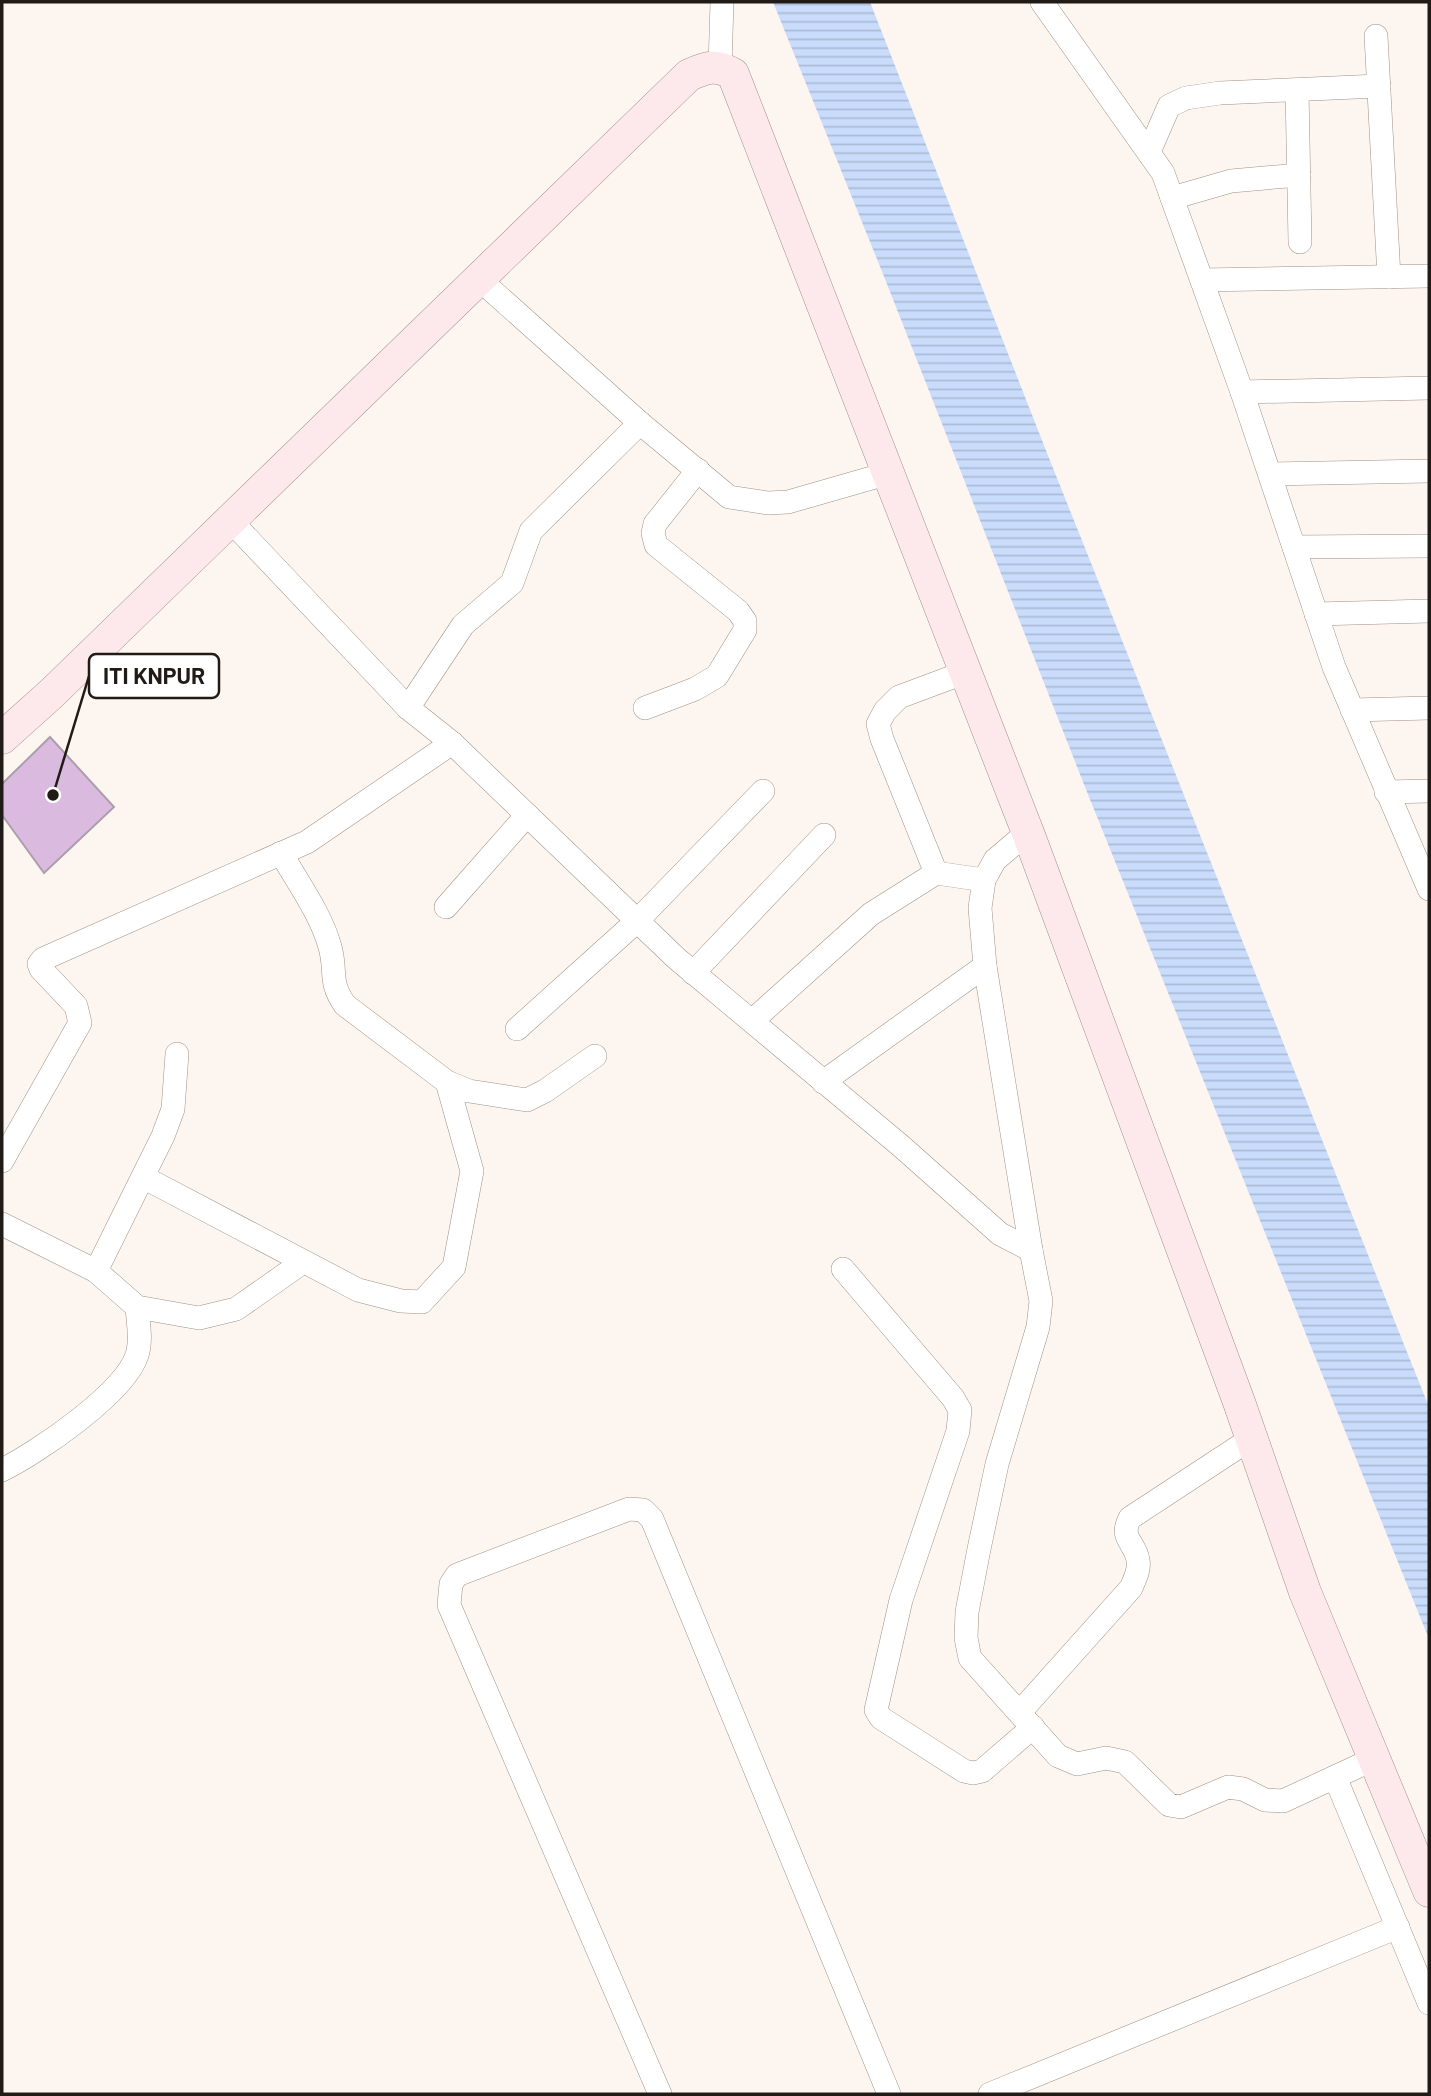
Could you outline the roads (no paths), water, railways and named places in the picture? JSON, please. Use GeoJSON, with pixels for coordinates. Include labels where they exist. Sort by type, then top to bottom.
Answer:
{"type":"FeatureCollection","features":[{"type":"Feature","properties":{"kind":"street"},"geometry":{"type":"LineString","coordinates":[[720,67],[722,2]]}},
{"type":"Feature","properties":{"kind":"street"},"geometry":{"type":"LineString","coordinates":[[1042,2],[1163,173],[1242,392],[1334,667],[1386,792],[1428,883]]}},
{"type":"Feature","properties":{"kind":"street"},"geometry":{"type":"LineString","coordinates":[[1376,36],[1389,277]]}},
{"type":"Feature","properties":{"kind":"street"},"geometry":{"type":"LineString","coordinates":[[2,738],[51,694],[689,75],[708,66],[720,67],[733,74],[1028,832],[1252,1438],[1305,1592],[1429,1891]]}},
{"type":"Feature","properties":{"kind":"street"},"geometry":{"type":"LineString","coordinates":[[1149,152],[1169,106],[1186,98],[1220,93],[1378,86]]}},
{"type":"Feature","properties":{"kind":"street"},"geometry":{"type":"LineString","coordinates":[[1297,90],[1300,242]]}},
{"type":"Feature","properties":{"kind":"street"},"geometry":{"type":"LineString","coordinates":[[1172,198],[1231,181],[1299,175]]}},
{"type":"Feature","properties":{"kind":"street"},"geometry":{"type":"LineString","coordinates":[[1202,280],[1429,276]]}},
{"type":"Feature","properties":{"kind":"street"},"geometry":{"type":"LineString","coordinates":[[479,279],[729,497],[768,503],[788,502],[889,473]]}},
{"type":"Feature","properties":{"kind":"street"},"geometry":{"type":"LineString","coordinates":[[1242,392],[1429,388]]}},
{"type":"Feature","properties":{"kind":"street"},"geometry":{"type":"LineString","coordinates":[[408,708],[463,625],[512,583],[531,531],[640,422]]}},
{"type":"Feature","properties":{"kind":"street"},"geometry":{"type":"LineString","coordinates":[[645,708],[695,689],[717,676],[745,630],[744,621],[738,611],[656,545],[653,533],[655,524],[698,470]]}},
{"type":"Feature","properties":{"kind":"street"},"geometry":{"type":"LineString","coordinates":[[1270,474],[1429,471]]}},
{"type":"Feature","properties":{"kind":"street"},"geometry":{"type":"LineString","coordinates":[[230,520],[408,708],[452,743],[694,973],[1000,1234],[1031,1250]]}},
{"type":"Feature","properties":{"kind":"street"},"geometry":{"type":"LineString","coordinates":[[1294,547],[1429,546]]}},
{"type":"Feature","properties":{"kind":"street"},"geometry":{"type":"LineString","coordinates":[[1316,614],[1429,611]]}},
{"type":"Feature","properties":{"kind":"street"},"geometry":{"type":"LineString","coordinates":[[936,873],[878,724],[885,711],[898,697],[966,672]]}},
{"type":"Feature","properties":{"kind":"street"},"geometry":{"type":"LineString","coordinates":[[1352,710],[1429,708]]}},
{"type":"Feature","properties":{"kind":"street"},"geometry":{"type":"LineString","coordinates":[[2,1161],[79,1023],[76,1006],[41,969],[39,964],[43,959],[307,842],[452,743]]}},
{"type":"Feature","properties":{"kind":"street"},"geometry":{"type":"LineString","coordinates":[[517,1029],[637,921],[763,791]]}},
{"type":"Feature","properties":{"kind":"street"},"geometry":{"type":"LineString","coordinates":[[1386,792],[1429,791]]}},
{"type":"Feature","properties":{"kind":"street"},"geometry":{"type":"LineString","coordinates":[[446,907],[527,815]]}},
{"type":"Feature","properties":{"kind":"street"},"geometry":{"type":"LineString","coordinates":[[1028,832],[995,860],[984,880],[980,908],[985,966],[1041,1301],[1038,1328],[997,1464],[967,1612],[966,1638],[970,1658],[1058,1756],[1077,1764],[1106,1758],[1125,1762],[1168,1805],[1181,1807],[1228,1787],[1243,1789],[1265,1800],[1283,1801],[1376,1758]]}},
{"type":"Feature","properties":{"kind":"street"},"geometry":{"type":"LineString","coordinates":[[694,973],[824,835]]}},
{"type":"Feature","properties":{"kind":"street"},"geometry":{"type":"LineString","coordinates":[[281,853],[319,920],[331,948],[333,982],[345,1005],[447,1082],[469,1091],[527,1100],[545,1091],[595,1056]]}},
{"type":"Feature","properties":{"kind":"street"},"geometry":{"type":"LineString","coordinates":[[752,1021],[871,914],[936,873],[984,880]]}},
{"type":"Feature","properties":{"kind":"street"},"geometry":{"type":"LineString","coordinates":[[823,1082],[985,966]]}},
{"type":"Feature","properties":{"kind":"street"},"geometry":{"type":"LineString","coordinates":[[96,1271],[163,1136],[173,1109],[177,1054]]}},
{"type":"Feature","properties":{"kind":"street"},"geometry":{"type":"LineString","coordinates":[[143,1177],[358,1290],[401,1301],[422,1302],[454,1267],[472,1171],[447,1082]]}},
{"type":"Feature","properties":{"kind":"street"},"geometry":{"type":"LineString","coordinates":[[2,1224],[96,1271],[137,1307],[200,1318],[236,1309],[303,1262]]}},
{"type":"Feature","properties":{"kind":"street"},"geometry":{"type":"LineString","coordinates":[[843,1269],[953,1398],[960,1410],[958,1431],[901,1600],[876,1710],[881,1718],[964,1771],[982,1771],[1131,1588],[1138,1560],[1126,1534],[1130,1518],[1252,1438]]}},
{"type":"Feature","properties":{"kind":"street"},"geometry":{"type":"LineString","coordinates":[[2,1470],[27,1458],[75,1424],[124,1378],[137,1356],[140,1339],[137,1307]]}},
{"type":"Feature","properties":{"kind":"street"},"geometry":{"type":"LineString","coordinates":[[660,2094],[449,1605],[451,1584],[457,1575],[629,1509],[643,1510],[652,1519],[889,2094]]}},
{"type":"Feature","properties":{"kind":"street"},"geometry":{"type":"LineString","coordinates":[[1335,1777],[1429,2003]]}},
{"type":"Feature","properties":{"kind":"street"},"geometry":{"type":"LineString","coordinates":[[990,2094],[1398,1927]]}},
{"type":"Feature","properties":{"kind":"water"},"geometry":{"type":"Polygon","coordinates":[[[773,2],[870,2],[1047,453],[1429,1407],[1429,1639],[1087,792],[773,2]]]}},
{"type":"Feature","properties":{"kind":"place","name":"ITI KNPUR"},"geometry":{"type":"Point","coordinates":[53,795]}}]}
